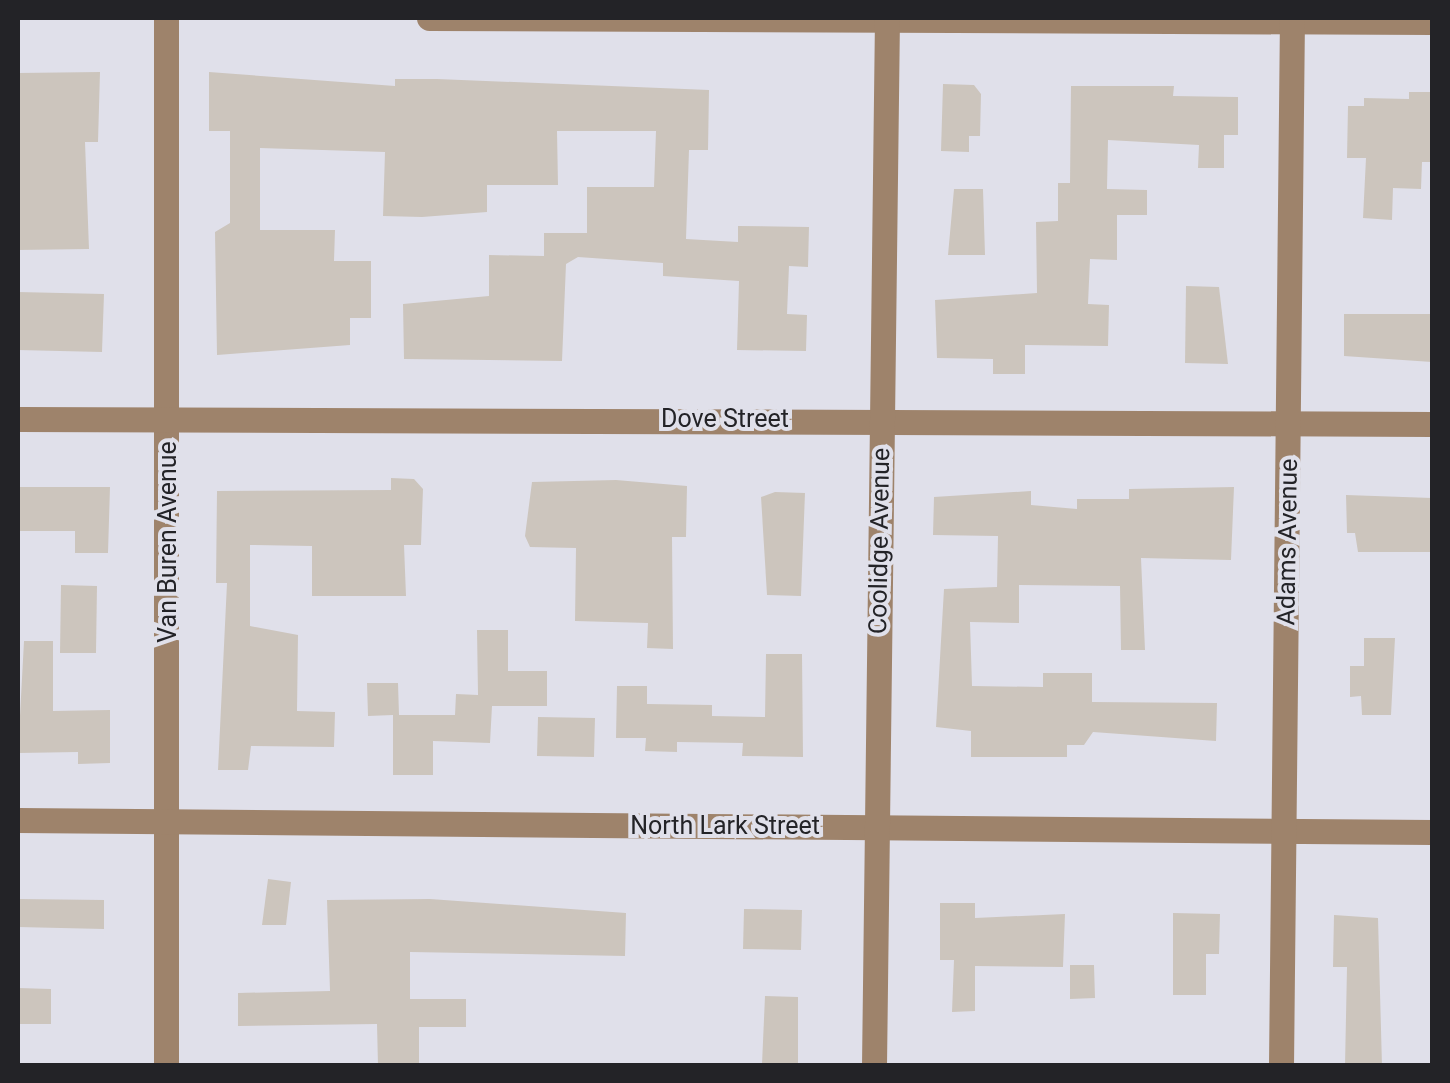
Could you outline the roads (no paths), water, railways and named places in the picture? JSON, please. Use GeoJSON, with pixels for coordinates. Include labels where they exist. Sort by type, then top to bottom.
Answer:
{"type":"FeatureCollection","features":[{"type":"Feature","properties":{"kind":"street","name":"Van Buren Avenue"},"geometry":{"type":"LineString","coordinates":[[166,18],[166,1066]]}},
{"type":"Feature","properties":{"kind":"street"},"geometry":{"type":"LineString","coordinates":[[429,18],[1432,22]]}},
{"type":"Feature","properties":{"kind":"street","name":"Coolidge Avenue"},"geometry":{"type":"LineString","coordinates":[[874,1066],[887,18]]}},
{"type":"Feature","properties":{"kind":"street","name":"Adams Avenue"},"geometry":{"type":"LineString","coordinates":[[1281,1066],[1292,20]]}},
{"type":"Feature","properties":{"kind":"street","name":"Dove Street"},"geometry":{"type":"LineString","coordinates":[[18,420],[882,418],[1289,426],[1432,424]]}},
{"type":"Feature","properties":{"kind":"street","name":"North Lark Street"},"geometry":{"type":"LineString","coordinates":[[18,820],[1432,832]]}}]}
